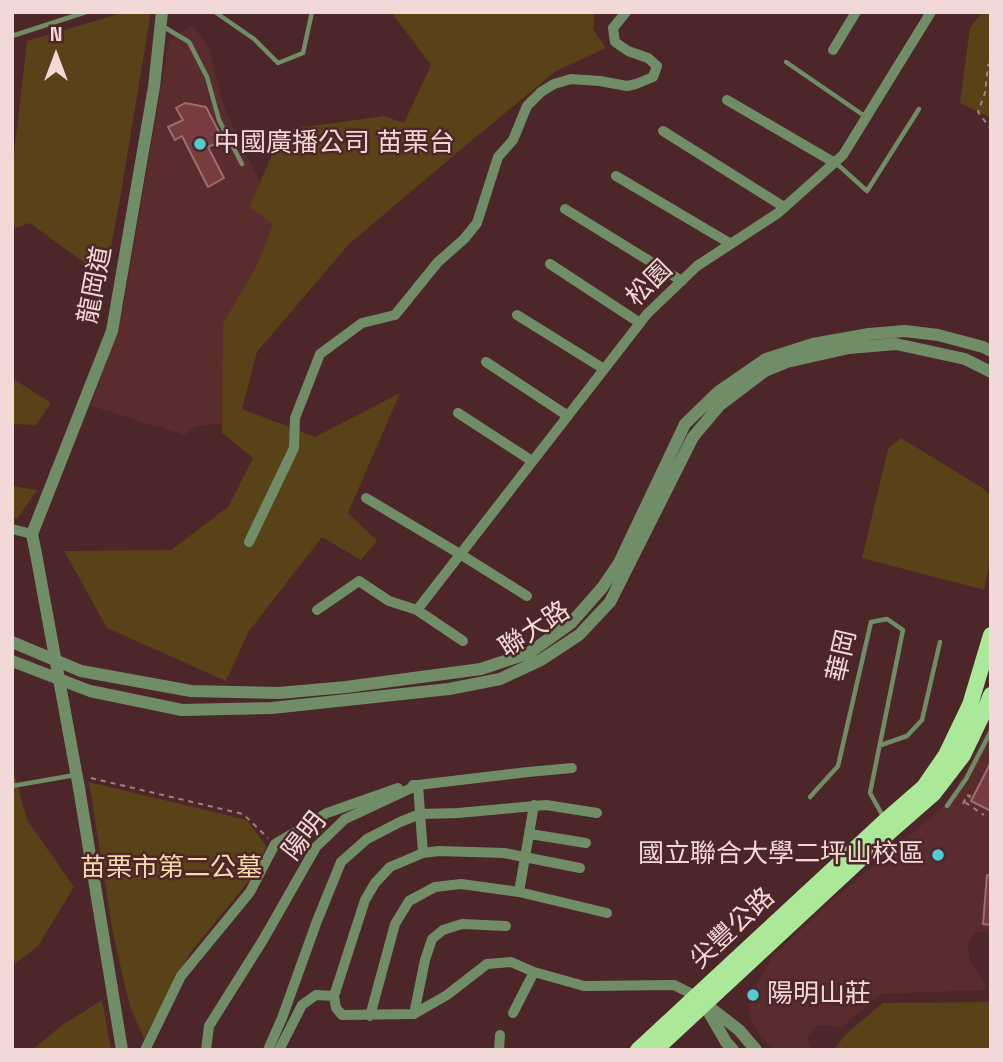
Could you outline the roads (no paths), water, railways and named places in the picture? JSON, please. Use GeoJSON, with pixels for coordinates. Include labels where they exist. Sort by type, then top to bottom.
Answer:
{"type":"FeatureCollection","features":[{"type":"Feature","properties":{"kind":"main road","name":"尖豐公路"},"geometry":{"type":"LineString","coordinates":[[655,1050],[700,1001],[890,824],[924,787],[946,755],[970,705],[991,635]]}},
{"type":"Feature","properties":{"kind":"main road","name":"尖豐公路"},"geometry":{"type":"LineString","coordinates":[[890,824],[933,794],[963,755],[991,695]]}},
{"type":"Feature","properties":{"kind":"main road","name":"尖豐公路"},"geometry":{"type":"LineString","coordinates":[[638,1050],[700,1001]]}},
{"type":"Feature","properties":{"kind":"street"},"geometry":{"type":"LineString","coordinates":[[249,542],[293,448],[295,418],[320,354],[362,323],[395,315],[438,262],[464,239],[477,223],[498,158],[513,140],[527,106],[554,84],[571,79],[627,86],[653,77],[657,66],[648,58],[628,51],[615,42],[613,28],[626,12]]}},
{"type":"Feature","properties":{"kind":"street"},"geometry":{"type":"LineString","coordinates":[[833,50],[856,12]]}},
{"type":"Feature","properties":{"kind":"street","name":"松園"},"geometry":{"type":"LineString","coordinates":[[417,610],[647,314],[698,266],[784,208],[843,155],[931,12]]}},
{"type":"Feature","properties":{"kind":"street","name":"龍岡道"},"geometry":{"type":"LineString","coordinates":[[32,534],[112,331],[154,87],[161,18]]}},
{"type":"Feature","properties":{"kind":"street"},"geometry":{"type":"LineString","coordinates":[[727,100],[835,163]]}},
{"type":"Feature","properties":{"kind":"street"},"geometry":{"type":"LineString","coordinates":[[663,131],[784,208]]}},
{"type":"Feature","properties":{"kind":"street"},"geometry":{"type":"LineString","coordinates":[[616,176],[731,244]]}},
{"type":"Feature","properties":{"kind":"street"},"geometry":{"type":"LineString","coordinates":[[565,209],[682,281]]}},
{"type":"Feature","properties":{"kind":"street"},"geometry":{"type":"LineString","coordinates":[[550,264],[640,323]]}},
{"type":"Feature","properties":{"kind":"street"},"geometry":{"type":"LineString","coordinates":[[517,315],[604,369]]}},
{"type":"Feature","properties":{"kind":"street","name":"聯大路"},"geometry":{"type":"LineString","coordinates":[[12,661],[90,691],[182,710],[272,708],[481,669],[529,653],[571,622],[619,563],[685,424],[718,392],[766,359],[813,344],[905,331],[938,335],[991,351]]}},
{"type":"Feature","properties":{"kind":"street","name":"聯大路"},"geometry":{"type":"LineString","coordinates":[[12,642],[81,671],[191,691],[347,693],[449,689],[500,679],[541,660],[579,635],[610,602],[693,437],[720,405],[765,371],[787,362],[849,348],[896,344],[965,359],[991,372]]}},
{"type":"Feature","properties":{"kind":"street"},"geometry":{"type":"LineString","coordinates":[[486,362],[568,416]]}},
{"type":"Feature","properties":{"kind":"street"},"geometry":{"type":"LineString","coordinates":[[458,413],[532,461]]}},
{"type":"Feature","properties":{"kind":"street"},"geometry":{"type":"LineString","coordinates":[[366,498],[527,596]]}},
{"type":"Feature","properties":{"kind":"street"},"geometry":{"type":"LineString","coordinates":[[12,529],[32,534],[79,788],[122,1050]]}},
{"type":"Feature","properties":{"kind":"street"},"geometry":{"type":"LineString","coordinates":[[317,610],[359,581],[389,601],[417,610],[463,641]]}},
{"type":"Feature","properties":{"kind":"street","name":"陽明"},"geometry":{"type":"LineString","coordinates":[[206,1050],[209,1026],[317,847],[345,818],[418,785],[572,768]]}},
{"type":"Feature","properties":{"kind":"street"},"geometry":{"type":"LineString","coordinates":[[145,1050],[181,976],[250,892],[275,844],[327,813],[401,787],[418,785],[423,853]]}},
{"type":"Feature","properties":{"kind":"street"},"geometry":{"type":"LineString","coordinates":[[519,892],[534,805]]}},
{"type":"Feature","properties":{"kind":"street","name":"陽明"},"geometry":{"type":"LineString","coordinates":[[268,1050],[341,862],[367,839],[420,814],[534,805],[597,813]]}},
{"type":"Feature","properties":{"kind":"street"},"geometry":{"type":"LineString","coordinates":[[530,834],[586,843]]}},
{"type":"Feature","properties":{"kind":"street"},"geometry":{"type":"LineString","coordinates":[[580,868],[504,853],[439,851],[423,853],[390,867],[375,883],[365,900],[334,996],[336,1008],[342,1015],[414,1014],[447,995],[488,964],[511,962],[584,986],[674,985],[739,1030],[756,1050]]}},
{"type":"Feature","properties":{"kind":"street"},"geometry":{"type":"LineString","coordinates":[[370,1016],[395,924],[409,901],[435,887],[461,884],[519,892],[607,913]]}},
{"type":"Feature","properties":{"kind":"street"},"geometry":{"type":"LineString","coordinates":[[414,1014],[432,939],[443,930],[462,924],[506,926]]}},
{"type":"Feature","properties":{"kind":"street"},"geometry":{"type":"LineString","coordinates":[[513,1013],[534,971]]}},
{"type":"Feature","properties":{"kind":"street"},"geometry":{"type":"LineString","coordinates":[[279,1050],[302,1005],[316,995],[334,996]]}},
{"type":"Feature","properties":{"kind":"street"},"geometry":{"type":"LineString","coordinates":[[700,1001],[733,1050]]}},
{"type":"Feature","properties":{"kind":"street"},"geometry":{"type":"LineString","coordinates":[[499,1050],[500,1035]]}},
{"type":"Feature","properties":{"kind":"lane"},"geometry":{"type":"LineString","coordinates":[[12,36],[86,12]]}},
{"type":"Feature","properties":{"kind":"lane"},"geometry":{"type":"LineString","coordinates":[[215,12],[254,39],[278,63],[303,53],[312,12]]}},
{"type":"Feature","properties":{"kind":"lane"},"geometry":{"type":"LineString","coordinates":[[161,18],[189,42],[207,76],[219,120],[242,164]]}},
{"type":"Feature","properties":{"kind":"lane"},"geometry":{"type":"LineString","coordinates":[[786,62],[867,117]]}},
{"type":"Feature","properties":{"kind":"lane"},"geometry":{"type":"LineString","coordinates":[[835,163],[867,191],[919,109]]}},
{"type":"Feature","properties":{"kind":"lane","name":"華岡"},"geometry":{"type":"LineString","coordinates":[[810,797],[838,766],[871,622],[887,620],[903,630],[870,793],[890,824]]}},
{"type":"Feature","properties":{"kind":"lane"},"geometry":{"type":"LineString","coordinates":[[881,746],[907,736],[922,720],[940,642]]}},
{"type":"Feature","properties":{"kind":"lane"},"geometry":{"type":"LineString","coordinates":[[947,806],[966,779],[991,731]]}},
{"type":"Feature","properties":{"kind":"lane"},"geometry":{"type":"LineString","coordinates":[[12,786],[76,774]]}},
{"type":"Feature","properties":{"kind":"place","name":"中國廣播公司 苗栗台"},"geometry":{"type":"Point","coordinates":[200,144]}},
{"type":"Feature","properties":{"kind":"place","name":"國立聯合大學二坪山校區"},"geometry":{"type":"Point","coordinates":[938,855]}},
{"type":"Feature","properties":{"kind":"place","name":"陽明山莊"},"geometry":{"type":"Point","coordinates":[753,995]}},
{"type":"Feature","properties":{"kind":"park label","name":"苗栗市第二公墓"},"geometry":{"type":"Point","coordinates":[171,869]}}]}
